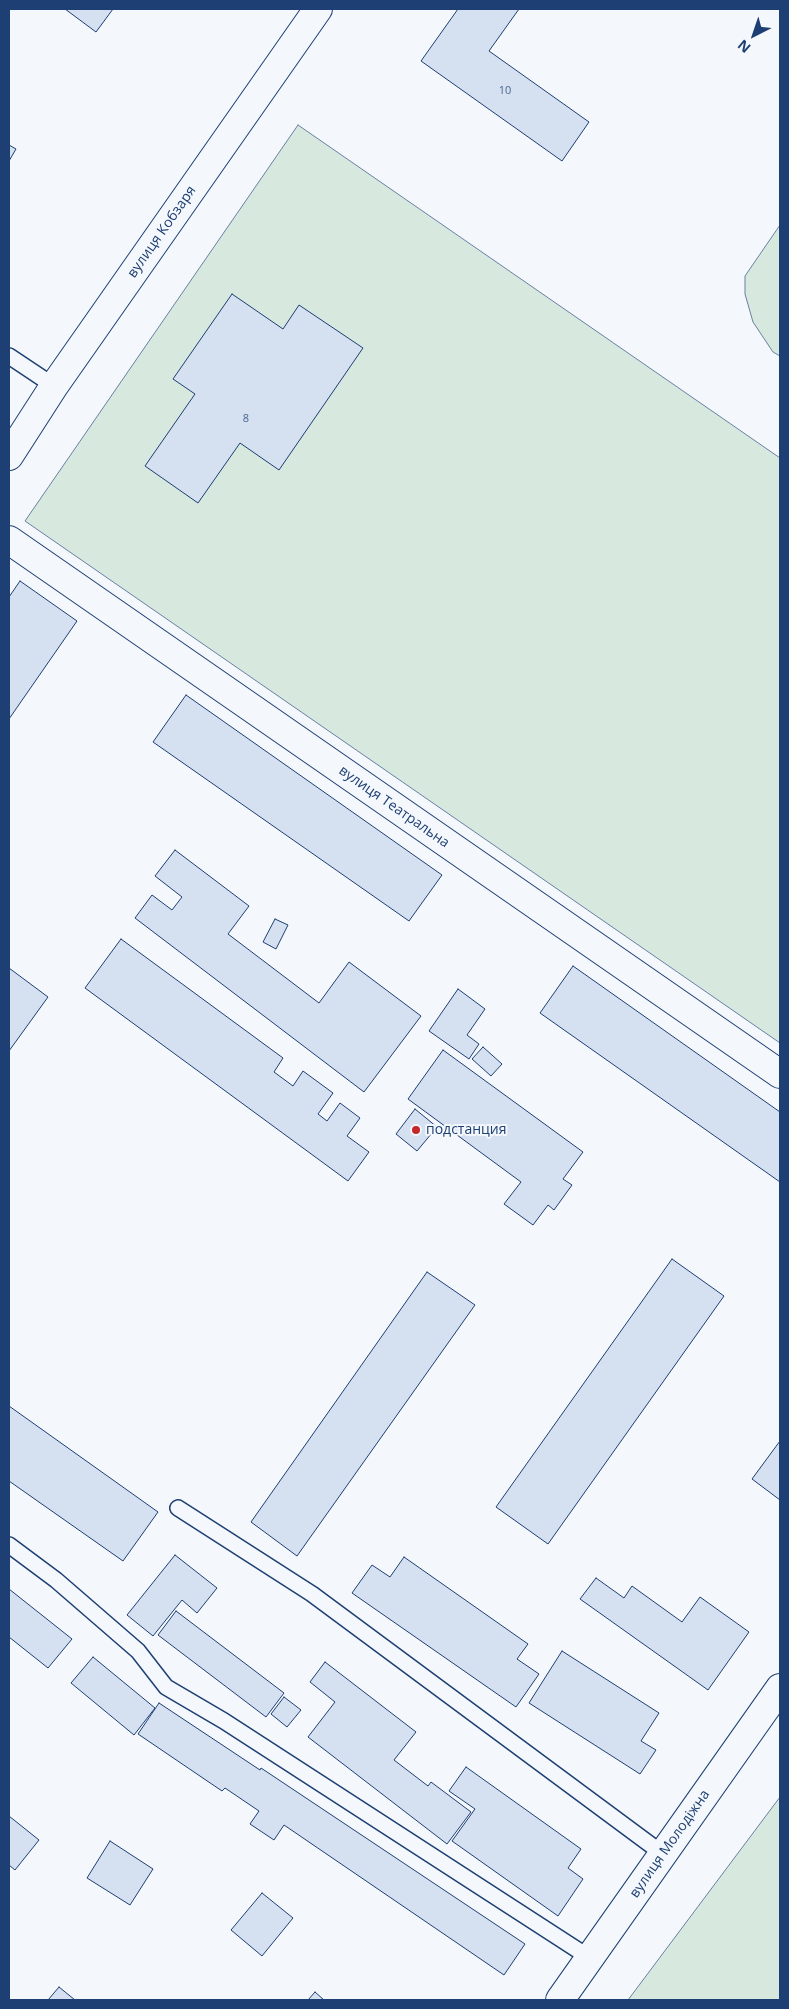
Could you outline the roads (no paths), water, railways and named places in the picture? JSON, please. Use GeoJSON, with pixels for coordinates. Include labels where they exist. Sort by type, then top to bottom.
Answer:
{"type":"FeatureCollection","features":[{"type":"Feature","properties":{"kind":"street","name":"вулиця Кобзаря"},"geometry":{"type":"LineString","coordinates":[[9,456],[54,386],[318,9]]}},
{"type":"Feature","properties":{"kind":"street","name":"вулиця Театральна"},"geometry":{"type":"LineString","coordinates":[[9,540],[780,1074]]}},
{"type":"Feature","properties":{"kind":"street","name":"вулиця Молодіжна"},"geometry":{"type":"LineString","coordinates":[[560,2000],[780,1688]]}},
{"type":"Feature","properties":{"kind":"lane"},"geometry":{"type":"LineString","coordinates":[[9,356],[54,386]]}},
{"type":"Feature","properties":{"kind":"lane"},"geometry":{"type":"LineString","coordinates":[[178,1508],[312,1594],[663,1854]]}},
{"type":"Feature","properties":{"kind":"lane"},"geometry":{"type":"LineString","coordinates":[[9,1545],[56,1580],[138,1651],[166,1686],[224,1721],[590,1958]]}},
{"type":"Feature","properties":{"kind":"place","name":"подстанция"},"geometry":{"type":"Point","coordinates":[416,1130]}}]}
